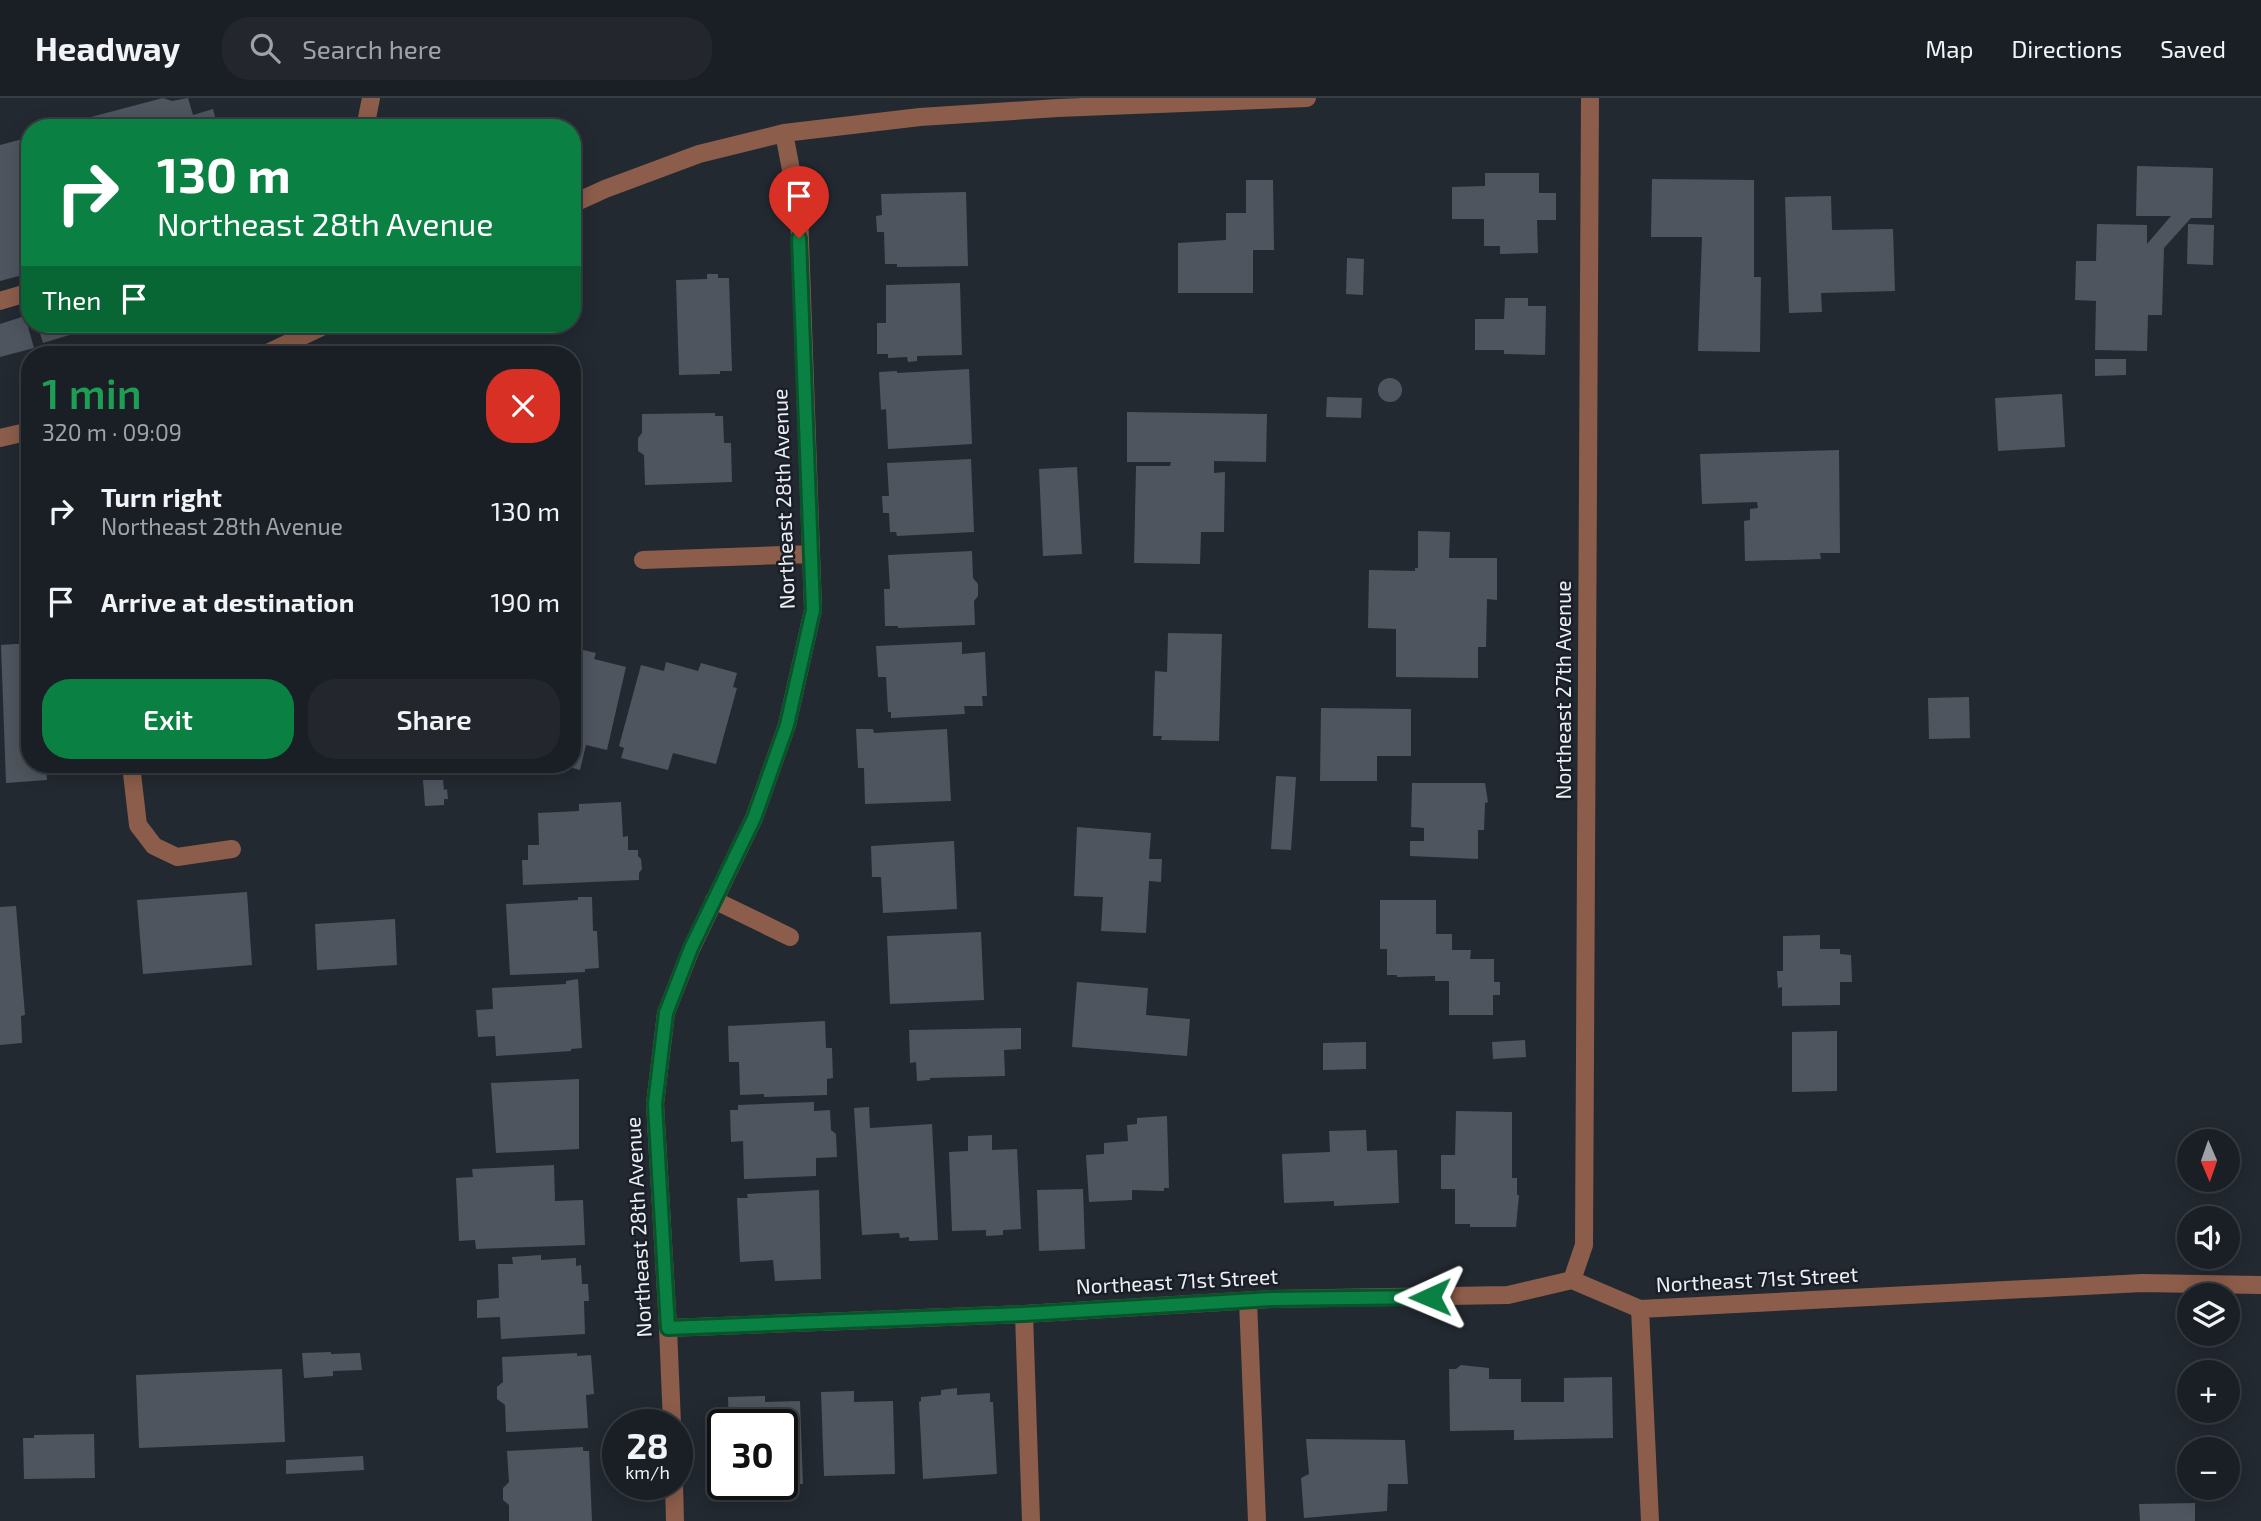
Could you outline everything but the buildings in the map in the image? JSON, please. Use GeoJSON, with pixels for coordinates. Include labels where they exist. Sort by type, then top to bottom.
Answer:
{"type":"FeatureCollection","features":[{"type":"Feature","properties":{"kind":"street"},"geometry":{"type":"LineString","coordinates":[[367,119],[371,98]]}},
{"type":"Feature","properties":{"kind":"street"},"geometry":{"type":"LineString","coordinates":[[581,200],[699,154],[784,133],[1058,103],[1307,98]]}},
{"type":"Feature","properties":{"kind":"street","name":"Northeast 27th Avenue"},"geometry":{"type":"LineString","coordinates":[[1573,1280],[1584,1245],[1590,98]]}},
{"type":"Feature","properties":{"kind":"street","name":"Northeast 28th Avenue"},"geometry":{"type":"LineString","coordinates":[[671,1409],[655,1104],[666,1013],[691,948],[754,818],[787,725],[813,610],[799,212],[784,133]]}},
{"type":"Feature","properties":{"kind":"street"},"geometry":{"type":"LineString","coordinates":[[0,301],[21,295]]}},
{"type":"Feature","properties":{"kind":"street"},"geometry":{"type":"LineString","coordinates":[[282,346],[309,333]]}},
{"type":"Feature","properties":{"kind":"street"},"geometry":{"type":"LineString","coordinates":[[0,438],[21,433]]}},
{"type":"Feature","properties":{"kind":"street"},"geometry":{"type":"LineString","coordinates":[[643,560],[810,554]]}},
{"type":"Feature","properties":{"kind":"street"},"geometry":{"type":"LineString","coordinates":[[132,773],[138,825],[154,846],[177,857],[232,849]]}},
{"type":"Feature","properties":{"kind":"street"},"geometry":{"type":"LineString","coordinates":[[714,900],[790,937]]}},
{"type":"Feature","properties":{"kind":"street","name":"Northeast 71st Street"},"geometry":{"type":"LineString","coordinates":[[668,1328],[1024,1314],[1248,1301],[1508,1296],[1573,1280],[1640,1309],[2142,1283],[2261,1285]]}},
{"type":"Feature","properties":{"kind":"street"},"geometry":{"type":"LineString","coordinates":[[1248,1301],[1257,1521]]}},
{"type":"Feature","properties":{"kind":"street"},"geometry":{"type":"LineString","coordinates":[[1640,1309],[1650,1521]]}},
{"type":"Feature","properties":{"kind":"street"},"geometry":{"type":"LineString","coordinates":[[1024,1314],[1031,1521]]}},
{"type":"Feature","properties":{"kind":"street"},"geometry":{"type":"LineString","coordinates":[[674,1500],[675,1521]]}},
{"type":"Feature","properties":{"kind":"route"},"geometry":{"type":"LineString","coordinates":[[799,238],[813,610],[787,725],[754,818],[691,948],[666,1013],[655,1104],[668,1328],[1024,1314],[1272,1299],[1430,1297]]}}]}
